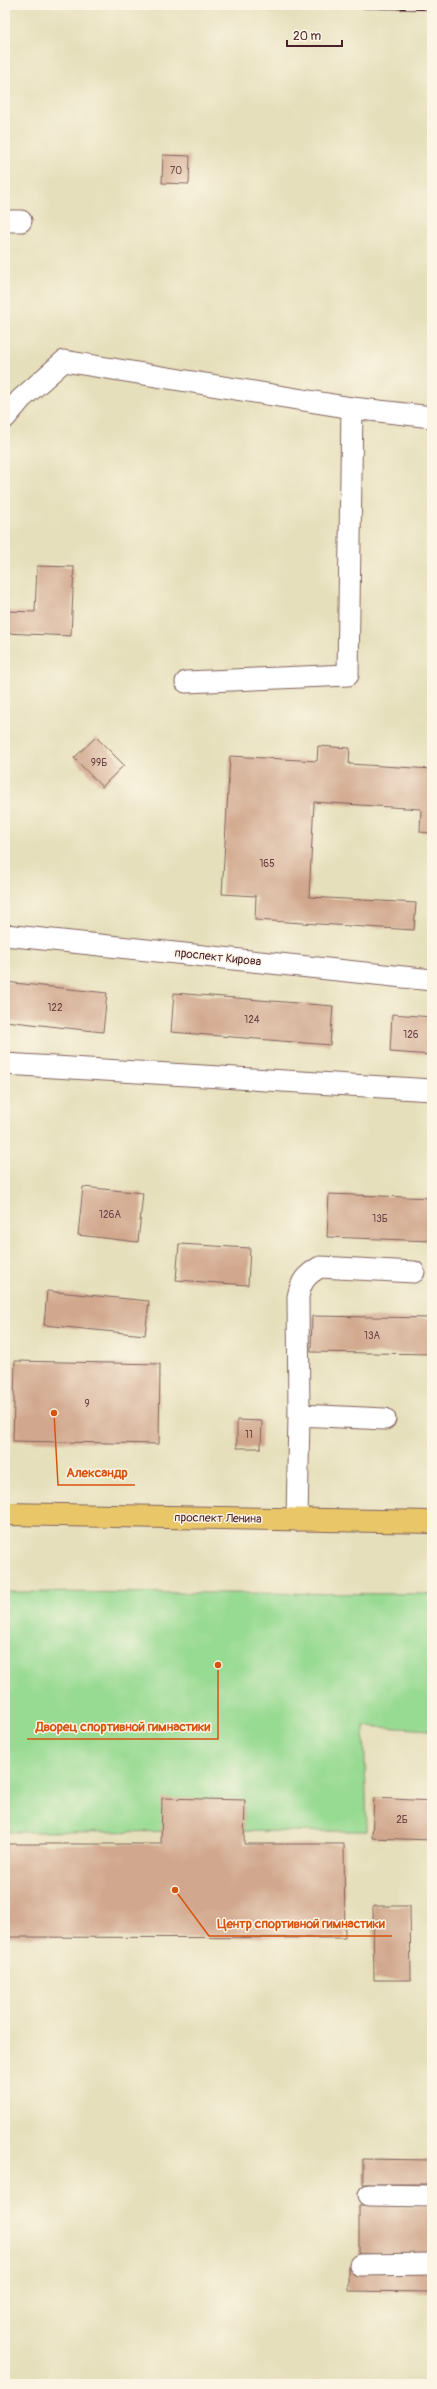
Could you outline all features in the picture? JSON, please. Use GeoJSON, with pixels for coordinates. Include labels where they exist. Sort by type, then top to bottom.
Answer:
{"type":"FeatureCollection","features":[{"type":"Feature","properties":{"kind":"main road","name":"проспект Ленина"},"geometry":{"type":"LineString","coordinates":[[5,1514],[432,1522]]}},
{"type":"Feature","properties":{"kind":"street"},"geometry":{"type":"LineString","coordinates":[[5,418],[21,399],[64,361],[352,408],[432,417]]}},
{"type":"Feature","properties":{"kind":"street"},"geometry":{"type":"LineString","coordinates":[[186,682],[348,675],[352,408]]}},
{"type":"Feature","properties":{"kind":"street","name":"проспект Кирова"},"geometry":{"type":"LineString","coordinates":[[5,935],[432,980]]}},
{"type":"Feature","properties":{"kind":"street"},"geometry":{"type":"LineString","coordinates":[[5,1064],[432,1090]]}},
{"type":"Feature","properties":{"kind":"street"},"geometry":{"type":"LineString","coordinates":[[297,1520],[299,1415],[298,1297],[300,1286],[306,1275],[320,1267],[414,1272]]}},
{"type":"Feature","properties":{"kind":"street"},"geometry":{"type":"LineString","coordinates":[[299,1415],[385,1419]]}},
{"type":"Feature","properties":{"kind":"street"},"geometry":{"type":"LineString","coordinates":[[369,2195],[432,2196]]}},
{"type":"Feature","properties":{"kind":"street"},"geometry":{"type":"LineString","coordinates":[[360,2265],[432,2264]]}},
{"type":"Feature","properties":{"kind":"green space"},"geometry":{"type":"Polygon","coordinates":[[[5,1592],[431,1594],[432,1730],[364,1726],[367,1831],[5,1832],[5,1592]]]}},
{"type":"Feature","properties":{"kind":"building"},"geometry":{"type":"Polygon","coordinates":[[[163,155],[190,156],[189,184],[162,183],[163,155]]]}},
{"type":"Feature","properties":{"kind":"building"},"geometry":{"type":"Polygon","coordinates":[[[37,566],[74,567],[71,636],[5,633],[5,611],[35,612],[37,566]]]}},
{"type":"Feature","properties":{"kind":"building"},"geometry":{"type":"Polygon","coordinates":[[[96,737],[124,765],[102,787],[74,758],[96,737]]]}},
{"type":"Feature","properties":{"kind":"building"},"geometry":{"type":"Polygon","coordinates":[[[318,746],[350,748],[349,764],[432,769],[432,833],[420,832],[421,809],[314,802],[309,897],[416,903],[414,930],[255,920],[256,896],[222,894],[230,756],[317,761],[318,746]]]}},
{"type":"Feature","properties":{"kind":"building"},"geometry":{"type":"Polygon","coordinates":[[[5,982],[107,993],[103,1032],[5,1021],[5,982]]]}},
{"type":"Feature","properties":{"kind":"building"},"geometry":{"type":"Polygon","coordinates":[[[174,993],[333,1006],[330,1045],[171,1032],[174,993]]]}},
{"type":"Feature","properties":{"kind":"building"},"geometry":{"type":"Polygon","coordinates":[[[392,1014],[432,1017],[432,1055],[390,1052],[392,1014]]]}},
{"type":"Feature","properties":{"kind":"building"},"geometry":{"type":"Polygon","coordinates":[[[83,1187],[143,1193],[138,1242],[78,1235],[83,1187]]]}},
{"type":"Feature","properties":{"kind":"building"},"geometry":{"type":"Polygon","coordinates":[[[329,1194],[432,1198],[432,1241],[327,1237],[329,1194]]]}},
{"type":"Feature","properties":{"kind":"building"},"geometry":{"type":"Polygon","coordinates":[[[179,1244],[250,1248],[248,1285],[176,1280],[179,1244]]]}},
{"type":"Feature","properties":{"kind":"building"},"geometry":{"type":"Polygon","coordinates":[[[47,1291],[149,1301],[145,1335],[44,1325],[47,1291]]]}},
{"type":"Feature","properties":{"kind":"building"},"geometry":{"type":"Polygon","coordinates":[[[312,1316],[432,1318],[432,1354],[311,1352],[312,1316]]]}},
{"type":"Feature","properties":{"kind":"building"},"geometry":{"type":"Polygon","coordinates":[[[15,1361],[160,1364],[159,1444],[13,1441],[15,1361]]]}},
{"type":"Feature","properties":{"kind":"building"},"geometry":{"type":"Polygon","coordinates":[[[237,1420],[262,1421],[261,1448],[237,1448],[237,1420]]]}},
{"type":"Feature","properties":{"kind":"building"},"geometry":{"type":"Polygon","coordinates":[[[162,1798],[245,1800],[244,1844],[344,1844],[345,1938],[5,1937],[5,1844],[161,1844],[162,1798]]]}},
{"type":"Feature","properties":{"kind":"building"},"geometry":{"type":"Polygon","coordinates":[[[374,1798],[432,1801],[432,1840],[372,1838],[374,1798]]]}},
{"type":"Feature","properties":{"kind":"building"},"geometry":{"type":"Polygon","coordinates":[[[373,1906],[410,1906],[411,1980],[374,1980],[373,1906]]]}},
{"type":"Feature","properties":{"kind":"building"},"geometry":{"type":"Polygon","coordinates":[[[363,2159],[432,2160],[432,2184],[363,2184],[363,2159]]]}},
{"type":"Feature","properties":{"kind":"building"},"geometry":{"type":"Polygon","coordinates":[[[359,2205],[432,2206],[432,2255],[359,2254],[359,2205]]]}},
{"type":"Feature","properties":{"kind":"building"},"geometry":{"type":"Polygon","coordinates":[[[348,2266],[432,2267],[432,2292],[348,2291],[348,2266]]]}},
{"type":"Feature","properties":{"kind":"railway"},"geometry":{"type":"LineString","coordinates":[[298,5],[432,8]]}},
{"type":"Feature","properties":{"kind":"place","name":"Александр"},"geometry":{"type":"Point","coordinates":[54,1413]}},
{"type":"Feature","properties":{"kind":"place","name":"Дворец спортивной гимнастики"},"geometry":{"type":"Point","coordinates":[218,1665]}},
{"type":"Feature","properties":{"kind":"place","name":"Центр спортивной гимнастики"},"geometry":{"type":"Point","coordinates":[175,1890]}}]}
